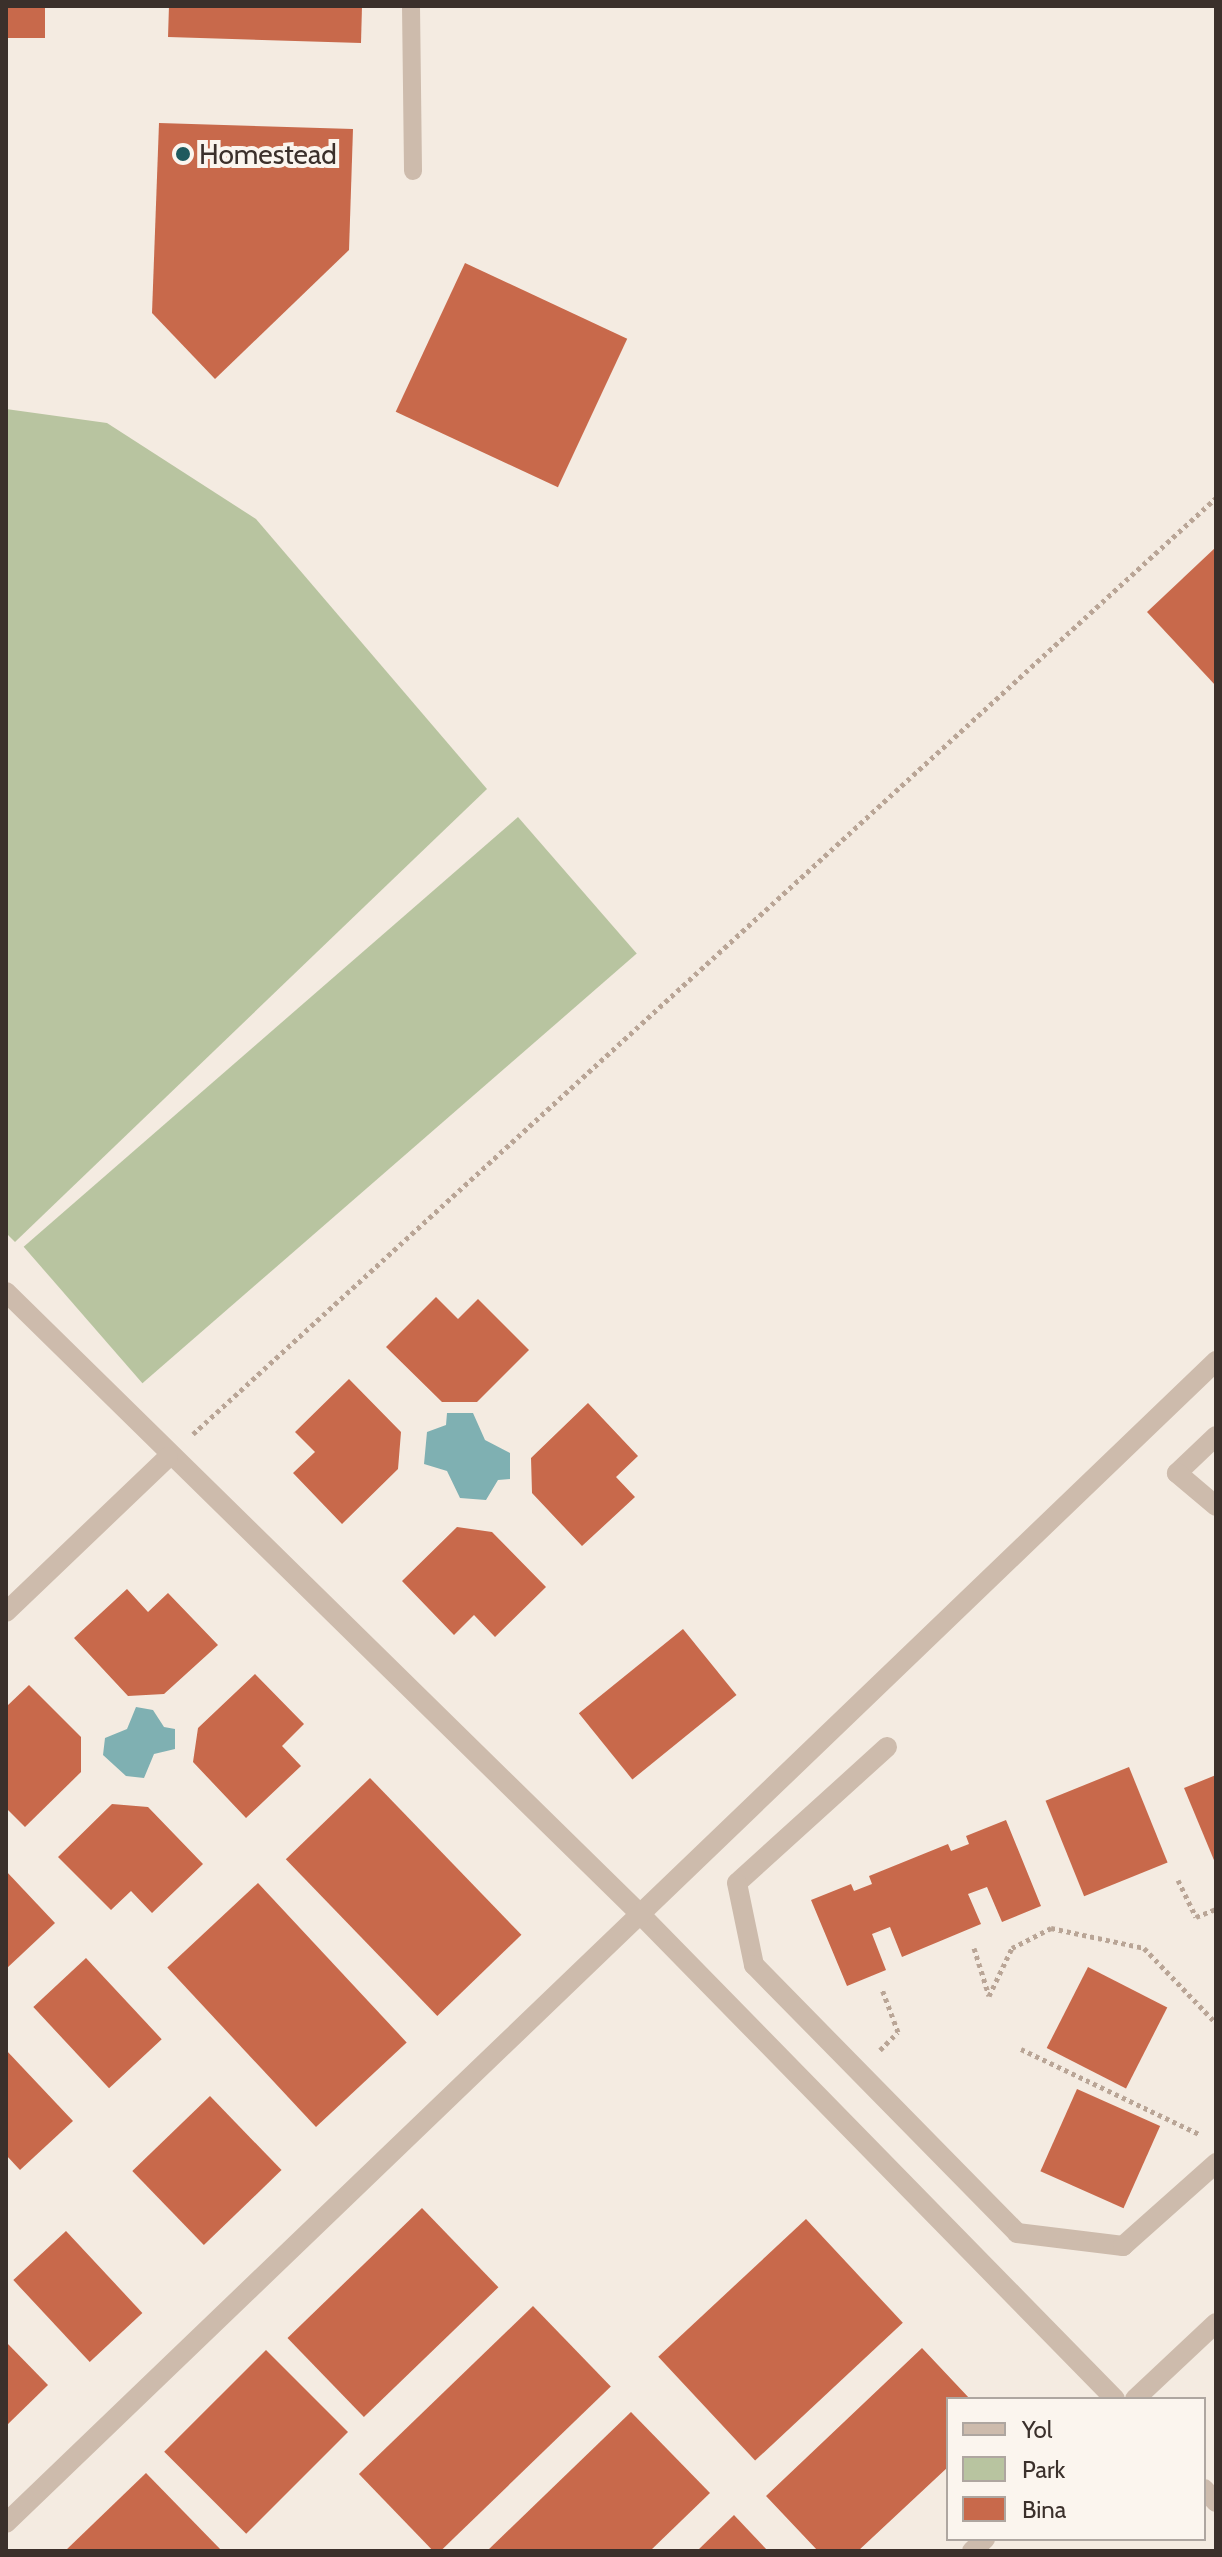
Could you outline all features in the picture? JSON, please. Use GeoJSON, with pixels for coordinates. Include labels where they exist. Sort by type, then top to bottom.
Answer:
{"type":"FeatureCollection","features":[{"type":"Feature","properties":{"kind":"street"},"geometry":{"type":"LineString","coordinates":[[6,1292],[168,1457],[642,1916],[1113,2397]]}},
{"type":"Feature","properties":{"kind":"street"},"geometry":{"type":"LineString","coordinates":[[6,2523],[642,1916],[1216,1361]]}},
{"type":"Feature","properties":{"kind":"street"},"geometry":{"type":"LineString","coordinates":[[1216,1436],[1177,1473],[1216,1506]]}},
{"type":"Feature","properties":{"kind":"street"},"geometry":{"type":"LineString","coordinates":[[6,1612],[168,1457]]}},
{"type":"Feature","properties":{"kind":"street"},"geometry":{"type":"LineString","coordinates":[[887,1747],[737,1883],[754,1965],[1017,2233],[1123,2246],[1216,2163]]}},
{"type":"Feature","properties":{"kind":"street"},"geometry":{"type":"LineString","coordinates":[[1137,2397],[1216,2323]]}},
{"type":"Feature","properties":{"kind":"lane"},"geometry":{"type":"LineString","coordinates":[[411,6],[413,171]]}},
{"type":"Feature","properties":{"kind":"path"},"geometry":{"type":"LineString","coordinates":[[168,1457],[1216,498]]}},
{"type":"Feature","properties":{"kind":"path"},"geometry":{"type":"LineString","coordinates":[[1178,1880],[1196,1917],[1216,1909]]}},
{"type":"Feature","properties":{"kind":"path"},"geometry":{"type":"LineString","coordinates":[[974,1948],[989,1996],[1012,1948],[1051,1928],[1144,1948],[1216,2023]]}},
{"type":"Feature","properties":{"kind":"path"},"geometry":{"type":"LineString","coordinates":[[859,2072],[898,2032],[882,1989]]}},
{"type":"Feature","properties":{"kind":"path"},"geometry":{"type":"LineString","coordinates":[[1021,2049],[1216,2142]]}},
{"type":"Feature","properties":{"kind":"green space"},"geometry":{"type":"Polygon","coordinates":[[[6,409],[107,423],[256,519],[487,789],[15,1242],[6,1233],[6,409]]]}},
{"type":"Feature","properties":{"kind":"green space"},"geometry":{"type":"Polygon","coordinates":[[[518,817],[637,954],[142,1383],[24,1247],[518,817]]]}},
{"type":"Feature","properties":{"kind":"water"},"geometry":{"type":"Polygon","coordinates":[[[447,1413],[473,1413],[485,1440],[510,1453],[510,1479],[498,1480],[486,1500],[460,1498],[447,1471],[424,1464],[427,1432],[446,1425],[447,1413]]]}},
{"type":"Feature","properties":{"kind":"water"},"geometry":{"type":"Polygon","coordinates":[[[136,1707],[153,1710],[164,1727],[175,1729],[175,1749],[154,1754],[144,1778],[126,1776],[103,1755],[105,1738],[127,1729],[136,1707]]]}},
{"type":"Feature","properties":{"kind":"building"},"geometry":{"type":"Polygon","coordinates":[[[6,6],[45,6],[45,38],[6,38],[6,6]]]}},
{"type":"Feature","properties":{"kind":"building"},"geometry":{"type":"Polygon","coordinates":[[[169,6],[362,6],[361,43],[168,37],[169,6]]]}},
{"type":"Feature","properties":{"kind":"building"},"geometry":{"type":"Polygon","coordinates":[[[159,123],[353,129],[349,250],[215,379],[152,313],[159,123]]]}},
{"type":"Feature","properties":{"kind":"building"},"geometry":{"type":"Polygon","coordinates":[[[465,263],[627,339],[558,487],[396,412],[465,263]]]}},
{"type":"Feature","properties":{"kind":"building"},"geometry":{"type":"Polygon","coordinates":[[[1216,547],[1216,686],[1147,612],[1216,547]]]}},
{"type":"Feature","properties":{"kind":"building"},"geometry":{"type":"Polygon","coordinates":[[[436,1297],[458,1319],[478,1299],[529,1350],[477,1402],[442,1402],[386,1347],[436,1297]]]}},
{"type":"Feature","properties":{"kind":"building"},"geometry":{"type":"Polygon","coordinates":[[[349,1379],[401,1432],[398,1469],[342,1524],[293,1473],[315,1452],[295,1432],[349,1379]]]}},
{"type":"Feature","properties":{"kind":"building"},"geometry":{"type":"Polygon","coordinates":[[[588,1403],[638,1456],[616,1477],[635,1497],[582,1546],[532,1493],[531,1458],[588,1403]]]}},
{"type":"Feature","properties":{"kind":"building"},"geometry":{"type":"Polygon","coordinates":[[[457,1527],[492,1532],[546,1587],[495,1637],[474,1615],[454,1635],[402,1581],[457,1527]]]}},
{"type":"Feature","properties":{"kind":"building"},"geometry":{"type":"Polygon","coordinates":[[[127,1589],[148,1612],[168,1593],[218,1645],[164,1694],[128,1696],[74,1638],[127,1589]]]}},
{"type":"Feature","properties":{"kind":"building"},"geometry":{"type":"Polygon","coordinates":[[[683,1629],[736,1695],[632,1779],[579,1713],[683,1629]]]}},
{"type":"Feature","properties":{"kind":"building"},"geometry":{"type":"Polygon","coordinates":[[[255,1674],[304,1724],[282,1746],[301,1766],[246,1818],[193,1762],[198,1728],[255,1674]]]}},
{"type":"Feature","properties":{"kind":"building"},"geometry":{"type":"Polygon","coordinates":[[[29,1685],[81,1737],[81,1772],[25,1827],[6,1808],[6,1707],[29,1685]]]}},
{"type":"Feature","properties":{"kind":"building"},"geometry":{"type":"Polygon","coordinates":[[[1129,1767],[1168,1862],[1084,1896],[1046,1801],[1129,1767]]]}},
{"type":"Feature","properties":{"kind":"building"},"geometry":{"type":"Polygon","coordinates":[[[1216,1775],[1216,1865],[1184,1788],[1216,1775]]]}},
{"type":"Feature","properties":{"kind":"building"},"geometry":{"type":"Polygon","coordinates":[[[370,1778],[521,1935],[437,2016],[286,1859],[370,1778]]]}},
{"type":"Feature","properties":{"kind":"building"},"geometry":{"type":"Polygon","coordinates":[[[112,1804],[148,1807],[203,1864],[152,1913],[131,1891],[111,1910],[58,1857],[112,1804]]]}},
{"type":"Feature","properties":{"kind":"building"},"geometry":{"type":"Polygon","coordinates":[[[1006,1820],[1041,1906],[1002,1922],[987,1887],[968,1894],[981,1924],[902,1957],[890,1927],[872,1934],[886,1970],[847,1986],[811,1900],[851,1884],[854,1891],[872,1884],[869,1876],[948,1844],[951,1851],[969,1844],[966,1836],[1006,1820]]]}},
{"type":"Feature","properties":{"kind":"building"},"geometry":{"type":"Polygon","coordinates":[[[6,1871],[55,1923],[6,1969],[6,1871]]]}},
{"type":"Feature","properties":{"kind":"building"},"geometry":{"type":"Polygon","coordinates":[[[258,1883],[407,2042],[316,2127],[167,1968],[258,1883]]]}},
{"type":"Feature","properties":{"kind":"building"},"geometry":{"type":"Polygon","coordinates":[[[86,1958],[162,2039],[109,2088],[33,2007],[86,1958]]]}},
{"type":"Feature","properties":{"kind":"building"},"geometry":{"type":"Polygon","coordinates":[[[1088,1967],[1167,2007],[1126,2088],[1047,2048],[1088,1967]]]}},
{"type":"Feature","properties":{"kind":"building"},"geometry":{"type":"Polygon","coordinates":[[[6,2050],[73,2121],[20,2170],[6,2155],[6,2050]]]}},
{"type":"Feature","properties":{"kind":"building"},"geometry":{"type":"Polygon","coordinates":[[[1077,2089],[1160,2126],[1124,2208],[1040,2171],[1077,2089]]]}},
{"type":"Feature","properties":{"kind":"building"},"geometry":{"type":"Polygon","coordinates":[[[210,2096],[282,2170],[204,2245],[132,2171],[210,2096]]]}},
{"type":"Feature","properties":{"kind":"building"},"geometry":{"type":"Polygon","coordinates":[[[422,2208],[498,2287],[364,2417],[287,2338],[422,2208]]]}},
{"type":"Feature","properties":{"kind":"building"},"geometry":{"type":"Polygon","coordinates":[[[806,2219],[903,2323],[755,2461],[658,2357],[806,2219]]]}},
{"type":"Feature","properties":{"kind":"building"},"geometry":{"type":"Polygon","coordinates":[[[66,2231],[142,2313],[90,2362],[13,2280],[66,2231]]]}},
{"type":"Feature","properties":{"kind":"building"},"geometry":{"type":"Polygon","coordinates":[[[533,2306],[611,2387],[441,2551],[433,2551],[359,2474],[533,2306]]]}},
{"type":"Feature","properties":{"kind":"building"},"geometry":{"type":"Polygon","coordinates":[[[6,2342],[48,2385],[6,2426],[6,2342]]]}},
{"type":"Feature","properties":{"kind":"building"},"geometry":{"type":"Polygon","coordinates":[[[922,2348],[968,2397],[946,2397],[946,2469],[858,2551],[818,2551],[766,2496],[922,2348]]]}},
{"type":"Feature","properties":{"kind":"building"},"geometry":{"type":"Polygon","coordinates":[[[266,2350],[348,2432],[246,2534],[164,2452],[266,2350]]]}},
{"type":"Feature","properties":{"kind":"building"},"geometry":{"type":"Polygon","coordinates":[[[631,2412],[710,2493],[650,2551],[487,2551],[631,2412]]]}},
{"type":"Feature","properties":{"kind":"building"},"geometry":{"type":"Polygon","coordinates":[[[146,2473],[222,2551],[65,2551],[146,2473]]]}},
{"type":"Feature","properties":{"kind":"building"},"geometry":{"type":"Polygon","coordinates":[[[734,2515],[768,2551],[697,2551],[734,2515]]]}},
{"type":"Feature","properties":{"kind":"place","name":"Homestead"},"geometry":{"type":"Point","coordinates":[183,154]}}]}
